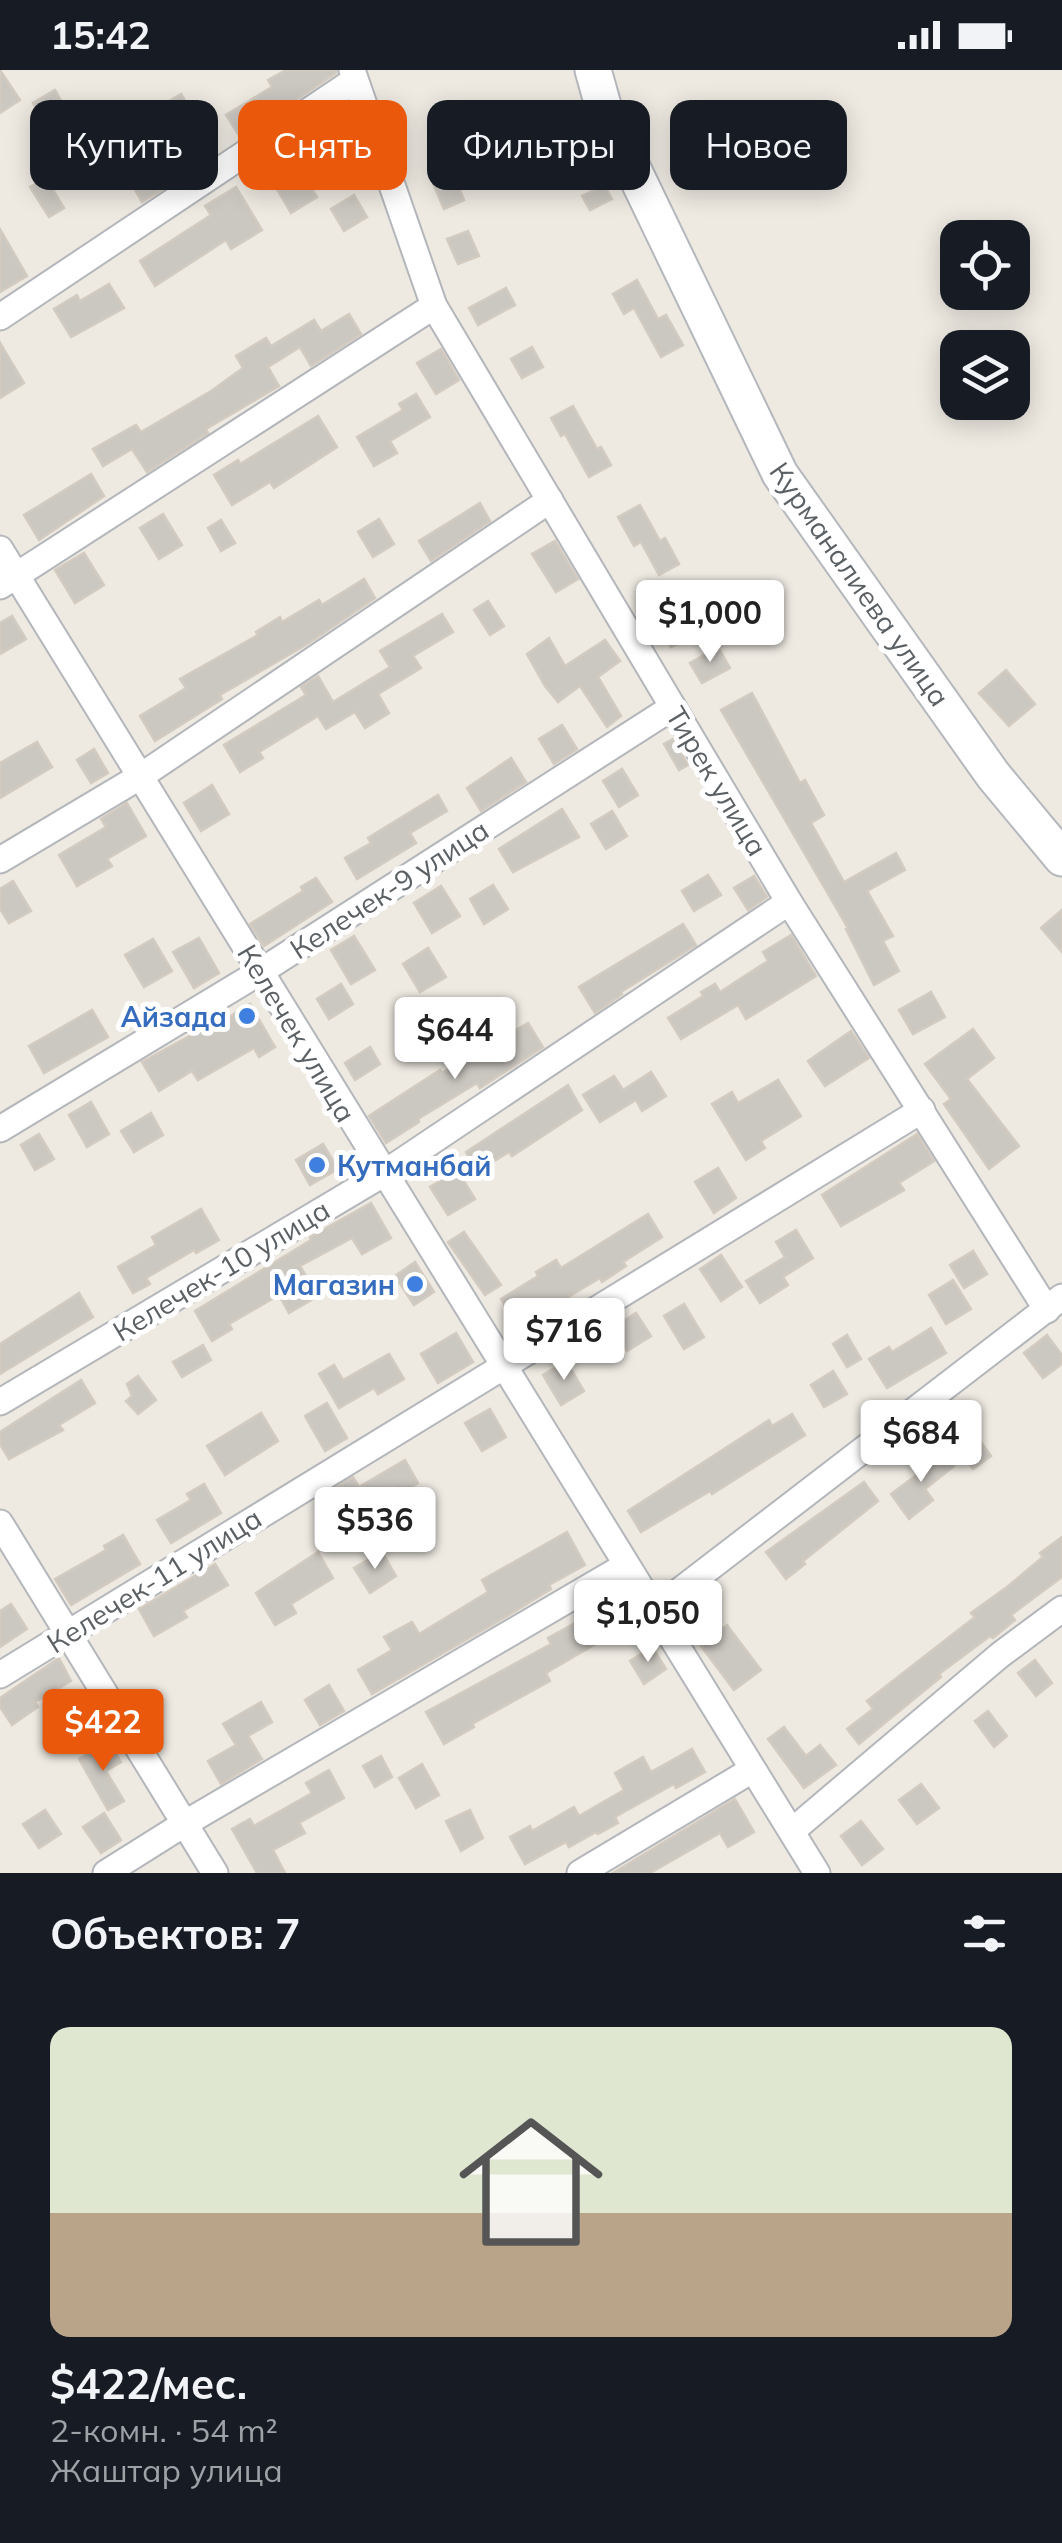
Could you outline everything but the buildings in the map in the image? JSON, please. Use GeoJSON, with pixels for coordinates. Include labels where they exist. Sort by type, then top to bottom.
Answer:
{"type":"FeatureCollection","features":[{"type":"Feature","properties":{"kind":"street","name":"Курманалиева улица"},"geometry":{"type":"LineString","coordinates":[[593,70],[604,109],[780,474],[993,776],[1062,858]]}},
{"type":"Feature","properties":{"kind":"street","name":"Тирек улица"},"geometry":{"type":"LineString","coordinates":[[354,75],[434,306],[789,902],[922,1110],[1054,1303]]}},
{"type":"Feature","properties":{"kind":"street"},"geometry":{"type":"LineString","coordinates":[[0,317],[354,75]]}},
{"type":"Feature","properties":{"kind":"street"},"geometry":{"type":"LineString","coordinates":[[8,581],[434,306]]}},
{"type":"Feature","properties":{"kind":"street"},"geometry":{"type":"LineString","coordinates":[[0,860],[142,776],[550,500]]}},
{"type":"Feature","properties":{"kind":"street","name":"Келечек улица"},"geometry":{"type":"LineString","coordinates":[[0,549],[8,581],[142,776],[383,1174],[817,1873]]}},
{"type":"Feature","properties":{"kind":"street","name":"Келечек-9 улица"},"geometry":{"type":"LineString","coordinates":[[0,1129],[260,972],[672,707]]}},
{"type":"Feature","properties":{"kind":"street","name":"Келечек-10 улица"},"geometry":{"type":"LineString","coordinates":[[0,1402],[383,1174],[789,902]]}},
{"type":"Feature","properties":{"kind":"street","name":"Келечек-11 улица"},"geometry":{"type":"LineString","coordinates":[[0,1676],[922,1110]]}},
{"type":"Feature","properties":{"kind":"street"},"geometry":{"type":"LineString","coordinates":[[656,1609],[1054,1303]]}},
{"type":"Feature","properties":{"kind":"street"},"geometry":{"type":"LineString","coordinates":[[0,1524],[214,1873]]}},
{"type":"Feature","properties":{"kind":"street"},"geometry":{"type":"LineString","coordinates":[[106,1873],[625,1566]]}},
{"type":"Feature","properties":{"kind":"street"},"geometry":{"type":"LineString","coordinates":[[792,1831],[1000,1655],[1062,1609]]}},
{"type":"Feature","properties":{"kind":"street"},"geometry":{"type":"LineString","coordinates":[[580,1873],[752,1770]]}},
{"type":"Feature","properties":{"kind":"place","name":"Айзада"},"geometry":{"type":"Point","coordinates":[247,1016]}},
{"type":"Feature","properties":{"kind":"place","name":"Кутманбай"},"geometry":{"type":"Point","coordinates":[317,1165]}},
{"type":"Feature","properties":{"kind":"place","name":"Магазин"},"geometry":{"type":"Point","coordinates":[415,1284]}}]}
